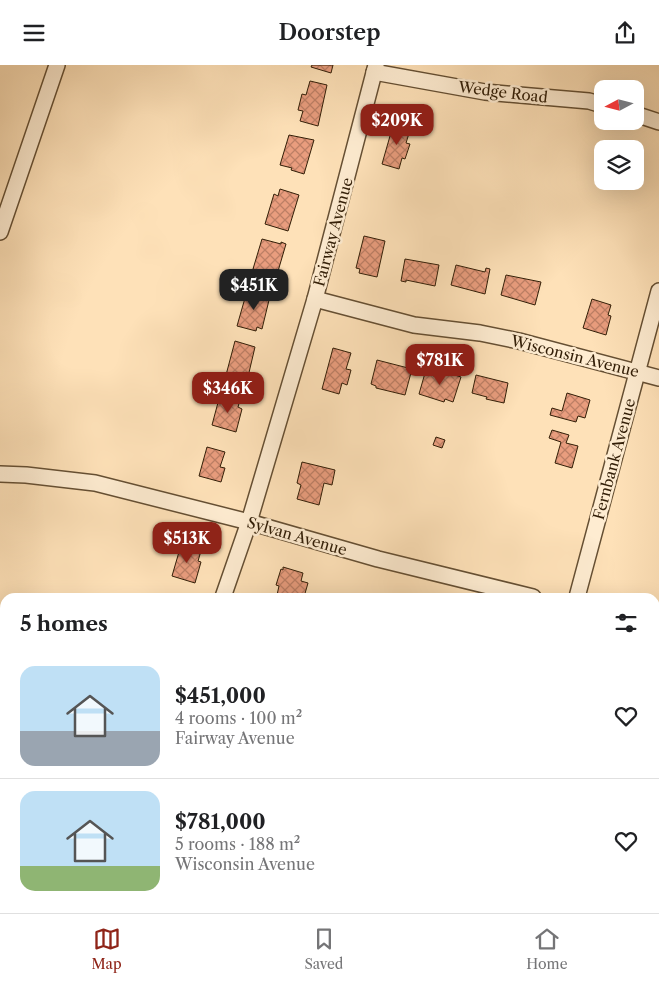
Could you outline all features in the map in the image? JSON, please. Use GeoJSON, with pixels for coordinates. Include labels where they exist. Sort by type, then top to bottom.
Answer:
{"type":"FeatureCollection","features":[{"type":"Feature","properties":{"kind":"street"},"geometry":{"type":"LineString","coordinates":[[0,232],[57,65]]}},
{"type":"Feature","properties":{"kind":"street","name":"Wedge Road"},"geometry":{"type":"LineString","coordinates":[[375,69],[485,92],[594,103]]}},
{"type":"Feature","properties":{"kind":"street","name":"Fairway Avenue"},"geometry":{"type":"LineString","coordinates":[[224,593],[249,522],[315,299],[375,69]]}},
{"type":"Feature","properties":{"kind":"street"},"geometry":{"type":"LineString","coordinates":[[644,117],[659,122]]}},
{"type":"Feature","properties":{"kind":"street","name":"Fernbank Avenue"},"geometry":{"type":"LineString","coordinates":[[578,593],[659,291]]}},
{"type":"Feature","properties":{"kind":"street","name":"Wisconsin Avenue"},"geometry":{"type":"LineString","coordinates":[[315,299],[414,325],[480,333],[519,341],[659,378]]}},
{"type":"Feature","properties":{"kind":"street","name":"Sylvan Avenue"},"geometry":{"type":"LineString","coordinates":[[0,474],[95,483],[249,522],[378,559],[517,593]]}},
{"type":"Feature","properties":{"kind":"building"},"geometry":{"type":"Polygon","coordinates":[[[312,65],[333,65],[331,73],[311,67],[312,65]]]}},
{"type":"Feature","properties":{"kind":"building"},"geometry":{"type":"Polygon","coordinates":[[[310,81],[327,85],[318,126],[300,121],[303,111],[298,110],[302,94],[306,95],[310,81]]]}},
{"type":"Feature","properties":{"kind":"building"},"geometry":{"type":"Polygon","coordinates":[[[394,122],[411,127],[406,143],[410,144],[405,159],[402,158],[399,169],[382,164],[394,122]]]}},
{"type":"Feature","properties":{"kind":"building"},"geometry":{"type":"Polygon","coordinates":[[[289,135],[314,140],[304,174],[280,165],[289,135]]]}},
{"type":"Feature","properties":{"kind":"building"},"geometry":{"type":"Polygon","coordinates":[[[280,189],[299,195],[288,231],[265,224],[274,194],[278,196],[280,189]]]}},
{"type":"Feature","properties":{"kind":"building"},"geometry":{"type":"Polygon","coordinates":[[[364,236],[385,241],[377,277],[359,273],[360,269],[356,268],[364,236]]]}},
{"type":"Feature","properties":{"kind":"building"},"geometry":{"type":"Polygon","coordinates":[[[262,239],[286,244],[276,278],[253,269],[262,239]]]}},
{"type":"Feature","properties":{"kind":"building"},"geometry":{"type":"Polygon","coordinates":[[[405,259],[439,265],[435,286],[406,280],[406,282],[401,281],[405,259]]]}},
{"type":"Feature","properties":{"kind":"building"},"geometry":{"type":"Polygon","coordinates":[[[456,265],[485,272],[486,268],[490,269],[485,294],[451,285],[456,265]]]}},
{"type":"Feature","properties":{"kind":"building"},"geometry":{"type":"Polygon","coordinates":[[[506,275],[541,282],[535,305],[501,295],[506,275]]]}},
{"type":"Feature","properties":{"kind":"building"},"geometry":{"type":"Polygon","coordinates":[[[249,291],[270,296],[262,329],[257,327],[256,331],[237,326],[245,298],[248,298],[249,291]]]}},
{"type":"Feature","properties":{"kind":"building"},"geometry":{"type":"Polygon","coordinates":[[[592,299],[611,305],[608,315],[611,316],[606,335],[583,328],[592,299]]]}},
{"type":"Feature","properties":{"kind":"building"},"geometry":{"type":"Polygon","coordinates":[[[235,341],[255,347],[247,381],[226,375],[235,341]]]}},
{"type":"Feature","properties":{"kind":"building"},"geometry":{"type":"Polygon","coordinates":[[[333,348],[351,353],[346,369],[351,370],[347,385],[342,383],[339,394],[322,389],[333,348]]]}},
{"type":"Feature","properties":{"kind":"building"},"geometry":{"type":"Polygon","coordinates":[[[377,360],[412,369],[405,395],[376,388],[376,386],[371,384],[377,360]]]}},
{"type":"Feature","properties":{"kind":"building"},"geometry":{"type":"Polygon","coordinates":[[[439,370],[461,377],[453,402],[445,399],[444,402],[419,394],[425,373],[437,377],[439,370]]]}},
{"type":"Feature","properties":{"kind":"building"},"geometry":{"type":"Polygon","coordinates":[[[476,375],[508,383],[504,403],[486,399],[487,397],[472,393],[476,375]]]}},
{"type":"Feature","properties":{"kind":"building"},"geometry":{"type":"Polygon","coordinates":[[[567,393],[590,400],[585,418],[578,416],[576,422],[550,415],[552,408],[562,411],[567,393]]]}},
{"type":"Feature","properties":{"kind":"building"},"geometry":{"type":"Polygon","coordinates":[[[220,395],[240,400],[238,407],[242,409],[236,432],[212,425],[220,395]]]}},
{"type":"Feature","properties":{"kind":"building"},"geometry":{"type":"Polygon","coordinates":[[[552,430],[569,435],[566,443],[578,446],[572,468],[555,463],[561,442],[549,438],[552,430]]]}},
{"type":"Feature","properties":{"kind":"building"},"geometry":{"type":"Polygon","coordinates":[[[436,437],[445,440],[442,448],[433,445],[436,437]]]}},
{"type":"Feature","properties":{"kind":"building"},"geometry":{"type":"Polygon","coordinates":[[[207,447],[225,452],[220,467],[225,468],[221,482],[199,476],[207,447]]]}},
{"type":"Feature","properties":{"kind":"building"},"geometry":{"type":"Polygon","coordinates":[[[302,462],[335,470],[332,485],[324,483],[319,505],[297,499],[301,485],[297,483],[302,462]]]}},
{"type":"Feature","properties":{"kind":"building"},"geometry":{"type":"Polygon","coordinates":[[[181,545],[201,551],[198,561],[201,562],[195,583],[172,576],[181,545]]]}},
{"type":"Feature","properties":{"kind":"building"},"geometry":{"type":"Polygon","coordinates":[[[283,567],[303,573],[301,581],[308,583],[305,593],[277,593],[279,586],[276,585],[281,569],[283,570],[283,567]]]}}]}
